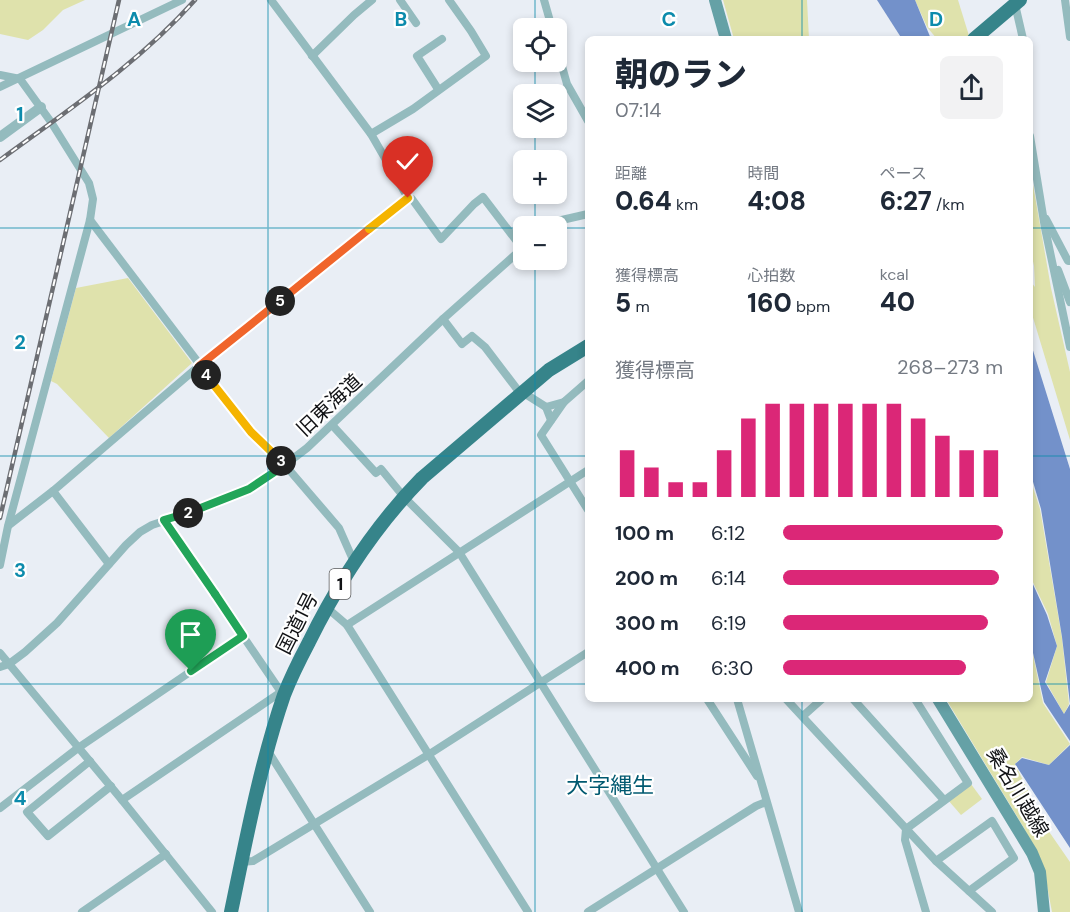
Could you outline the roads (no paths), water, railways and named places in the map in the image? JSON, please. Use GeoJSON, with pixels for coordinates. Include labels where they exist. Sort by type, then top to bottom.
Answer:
{"type":"FeatureCollection","features":[{"type":"Feature","properties":{"kind":"highway"},"geometry":{"type":"LineString","coordinates":[[981,36],[1016,1]]}},
{"type":"Feature","properties":{"kind":"highway","name":"国道1号"},"geometry":{"type":"LineString","coordinates":[[231,912],[266,754],[283,692],[326,606],[354,562],[404,497],[452,450],[522,392],[549,370],[585,348]]}},
{"type":"Feature","properties":{"kind":"main road"},"geometry":{"type":"LineString","coordinates":[[715,0],[725,36]]}},
{"type":"Feature","properties":{"kind":"main road","name":"桑名川越線"},"geometry":{"type":"LineString","coordinates":[[940,702],[1032,853],[1040,872],[1044,912]]}},
{"type":"Feature","properties":{"kind":"street"},"geometry":{"type":"LineString","coordinates":[[0,87],[182,0]]}},
{"type":"Feature","properties":{"kind":"street"},"geometry":{"type":"LineString","coordinates":[[271,0],[371,134],[408,198],[412,199],[441,239],[483,197],[513,234]]}},
{"type":"Feature","properties":{"kind":"street"},"geometry":{"type":"LineString","coordinates":[[312,56],[372,0]]}},
{"type":"Feature","properties":{"kind":"street"},"geometry":{"type":"LineString","coordinates":[[400,0],[416,23]]}},
{"type":"Feature","properties":{"kind":"street"},"geometry":{"type":"LineString","coordinates":[[371,134],[413,108],[486,56],[449,0]]}},
{"type":"Feature","properties":{"kind":"street"},"geometry":{"type":"LineString","coordinates":[[544,0],[549,18]]}},
{"type":"Feature","properties":{"kind":"street"},"geometry":{"type":"LineString","coordinates":[[1065,0],[1070,38]]}},
{"type":"Feature","properties":{"kind":"street"},"geometry":{"type":"LineString","coordinates":[[1016,1],[1022,36]]}},
{"type":"Feature","properties":{"kind":"street"},"geometry":{"type":"LineString","coordinates":[[438,89],[417,56],[442,39]]}},
{"type":"Feature","properties":{"kind":"street"},"geometry":{"type":"LineString","coordinates":[[564,72],[567,84],[585,116]]}},
{"type":"Feature","properties":{"kind":"street"},"geometry":{"type":"LineString","coordinates":[[0,75],[20,79],[41,107],[89,183],[93,199],[90,220],[8,526],[0,565]]}},
{"type":"Feature","properties":{"kind":"street"},"geometry":{"type":"LineString","coordinates":[[0,137],[41,107]]}},
{"type":"Feature","properties":{"kind":"street"},"geometry":{"type":"LineString","coordinates":[[1033,153],[1048,244],[1070,347]]}},
{"type":"Feature","properties":{"kind":"street"},"geometry":{"type":"LineString","coordinates":[[8,526],[53,491],[199,366],[408,198]]}},
{"type":"Feature","properties":{"kind":"street"},"geometry":{"type":"LineString","coordinates":[[567,219],[585,215]]}},
{"type":"Feature","properties":{"kind":"street"},"geometry":{"type":"LineString","coordinates":[[1044,216],[1070,261]]}},
{"type":"Feature","properties":{"kind":"street"},"geometry":{"type":"LineString","coordinates":[[90,220],[251,432],[285,465],[339,528],[354,562]]}},
{"type":"Feature","properties":{"kind":"street"},"geometry":{"type":"LineString","coordinates":[[1048,244],[1070,302]]}},
{"type":"Feature","properties":{"kind":"street","name":"旧東海道"},"geometry":{"type":"LineString","coordinates":[[4,666],[25,652],[57,623],[140,532],[164,520],[213,505],[249,489],[308,448],[513,256]]}},
{"type":"Feature","properties":{"kind":"street"},"geometry":{"type":"LineString","coordinates":[[443,320],[462,344],[472,336],[485,347],[522,392],[546,407],[551,420]]}},
{"type":"Feature","properties":{"kind":"street"},"geometry":{"type":"LineString","coordinates":[[585,384],[564,402],[541,435],[585,505]]}},
{"type":"Feature","properties":{"kind":"street"},"geometry":{"type":"LineString","coordinates":[[546,407],[564,402]]}},
{"type":"Feature","properties":{"kind":"street"},"geometry":{"type":"LineString","coordinates":[[333,426],[376,473],[381,470],[404,497],[459,552],[684,912]]}},
{"type":"Feature","properties":{"kind":"street"},"geometry":{"type":"LineString","coordinates":[[346,625],[585,472]]}},
{"type":"Feature","properties":{"kind":"street"},"geometry":{"type":"LineString","coordinates":[[53,491],[109,564]]}},
{"type":"Feature","properties":{"kind":"street"},"geometry":{"type":"LineString","coordinates":[[122,800],[283,692],[164,520]]}},
{"type":"Feature","properties":{"kind":"street"},"geometry":{"type":"LineString","coordinates":[[326,606],[346,625],[528,912]]}},
{"type":"Feature","properties":{"kind":"street"},"geometry":{"type":"LineString","coordinates":[[0,808],[78,748],[243,636]]}},
{"type":"Feature","properties":{"kind":"street"},"geometry":{"type":"LineString","coordinates":[[0,653],[4,666],[90,761],[212,912]]}},
{"type":"Feature","properties":{"kind":"street"},"geometry":{"type":"LineString","coordinates":[[241,862],[253,861],[428,755],[585,654]]}},
{"type":"Feature","properties":{"kind":"street"},"geometry":{"type":"LineString","coordinates":[[709,702],[760,781]]}},
{"type":"Feature","properties":{"kind":"street"},"geometry":{"type":"LineString","coordinates":[[738,702],[799,912]]}},
{"type":"Feature","properties":{"kind":"street"},"geometry":{"type":"LineString","coordinates":[[789,702],[936,861],[992,912]]}},
{"type":"Feature","properties":{"kind":"street"},"geometry":{"type":"LineString","coordinates":[[803,716],[819,702]]}},
{"type":"Feature","properties":{"kind":"street"},"geometry":{"type":"LineString","coordinates":[[856,702],[944,800]]}},
{"type":"Feature","properties":{"kind":"street"},"geometry":{"type":"LineString","coordinates":[[917,702],[968,783],[906,829],[905,840],[926,912]]}},
{"type":"Feature","properties":{"kind":"street"},"geometry":{"type":"LineString","coordinates":[[266,754],[271,756],[370,912]]}},
{"type":"Feature","properties":{"kind":"street"},"geometry":{"type":"LineString","coordinates":[[90,761],[27,812],[48,837],[111,786]]}},
{"type":"Feature","properties":{"kind":"street"},"geometry":{"type":"LineString","coordinates":[[588,912],[756,806],[766,802]]}},
{"type":"Feature","properties":{"kind":"street"},"geometry":{"type":"LineString","coordinates":[[936,861],[992,821],[1014,858],[969,891]]}},
{"type":"Feature","properties":{"kind":"street"},"geometry":{"type":"LineString","coordinates":[[82,912],[166,854]]}},
{"type":"Feature","properties":{"kind":"water"},"geometry":{"type":"Polygon","coordinates":[[[877,0],[915,0],[930,36],[900,36],[877,0]]]}},
{"type":"Feature","properties":{"kind":"water"},"geometry":{"type":"Polygon","coordinates":[[[1033,350],[1070,469],[1070,704],[1062,637],[1041,509],[1033,482],[1033,350]]]}},
{"type":"Feature","properties":{"kind":"water"},"geometry":{"type":"Polygon","coordinates":[[[1033,584],[1047,615],[1057,646],[1045,682],[1064,714],[1070,704],[1070,741],[1044,702],[1033,653],[1033,584]]]}},
{"type":"Feature","properties":{"kind":"water"},"geometry":{"type":"Polygon","coordinates":[[[1070,745],[1070,848],[1015,764],[1022,758],[1049,765],[1070,745]]]}},
{"type":"Feature","properties":{"kind":"railway"},"geometry":{"type":"LineString","coordinates":[[0,518],[119,0]]}},
{"type":"Feature","properties":{"kind":"railway"},"geometry":{"type":"LineString","coordinates":[[0,160],[127,65],[195,0]]}},
{"type":"Feature","properties":{"kind":"district","name":"大字縄生"},"geometry":{"type":"Point","coordinates":[610,785]}}]}
